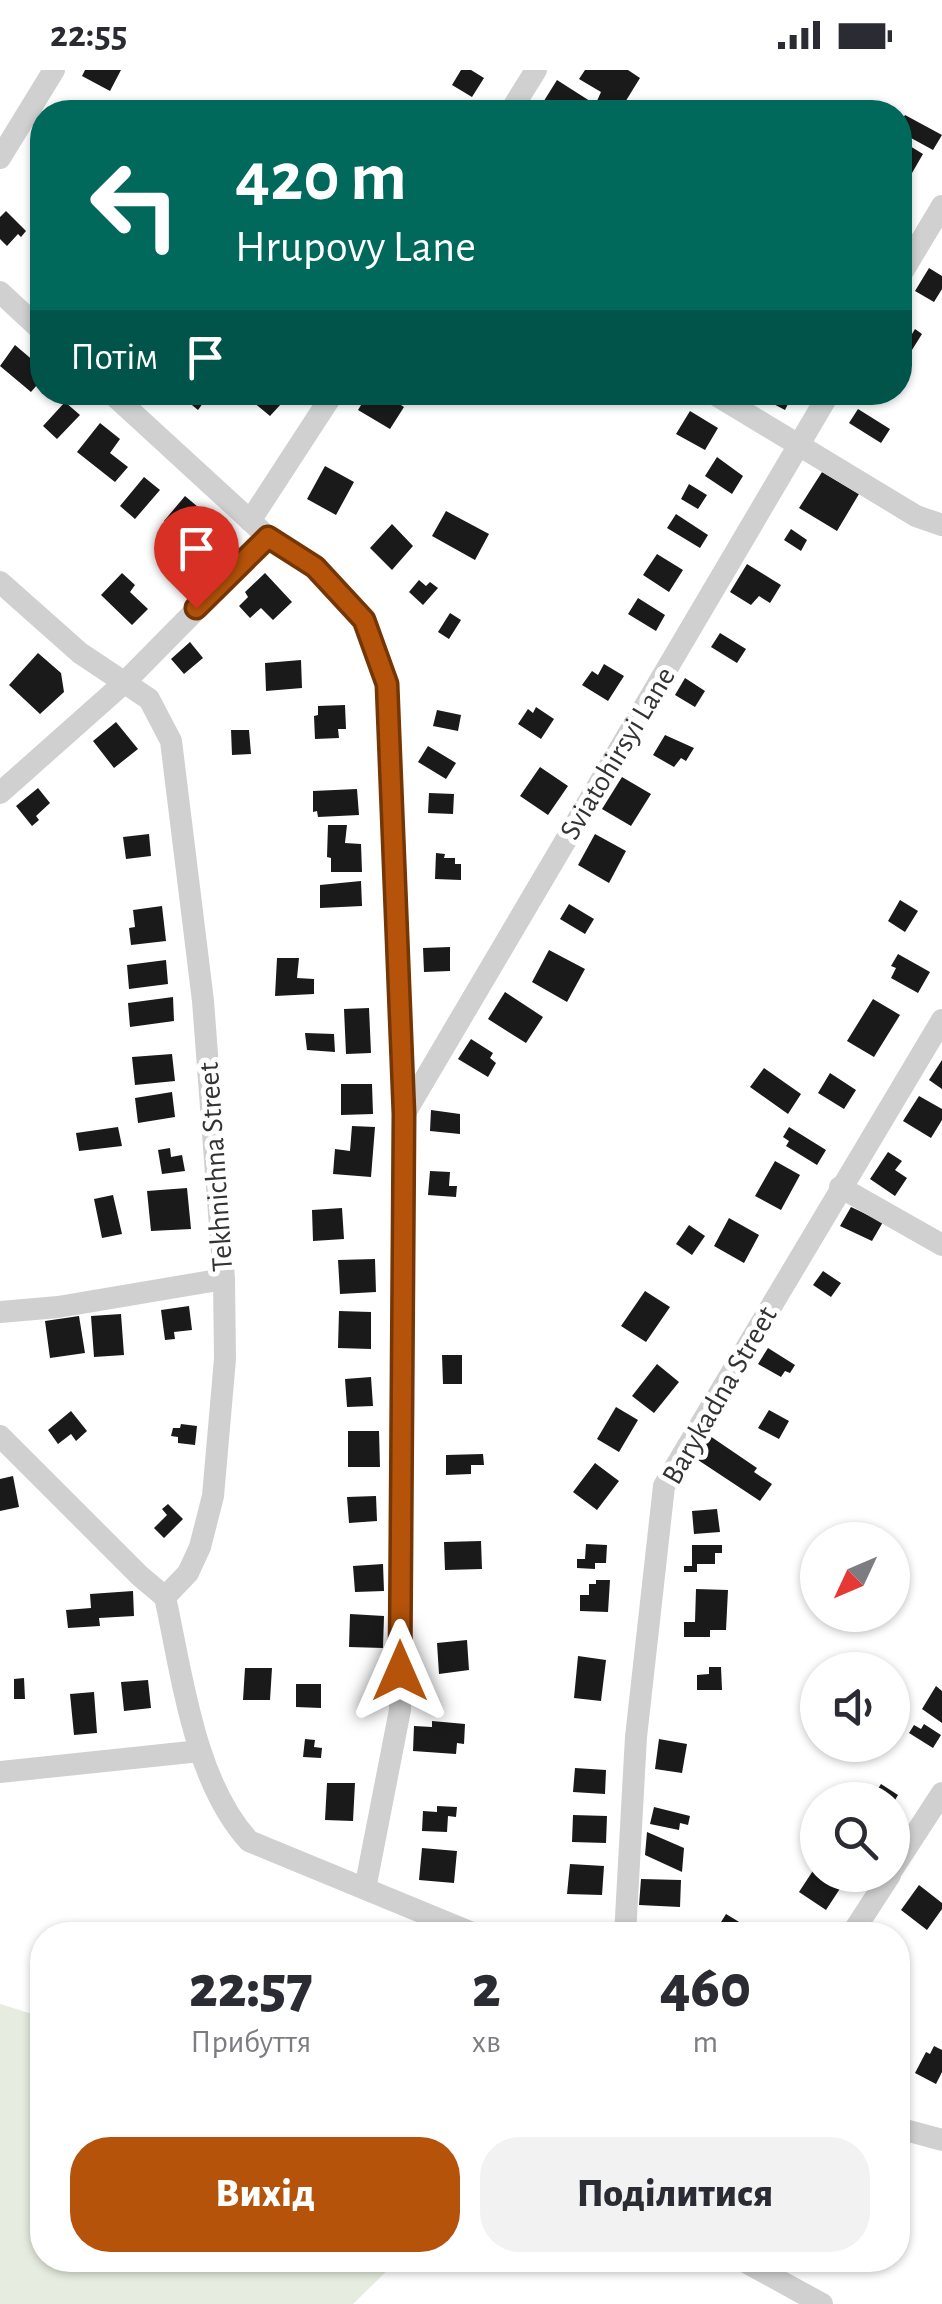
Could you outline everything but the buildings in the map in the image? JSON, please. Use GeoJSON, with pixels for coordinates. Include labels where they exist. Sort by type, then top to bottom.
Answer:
{"type":"FeatureCollection","features":[{"type":"Feature","properties":{"kind":"street"},"geometry":{"type":"LineString","coordinates":[[36,100],[54,70]]}},
{"type":"Feature","properties":{"kind":"street"},"geometry":{"type":"LineString","coordinates":[[517,100],[536,70]]}},
{"type":"Feature","properties":{"kind":"street"},"geometry":{"type":"LineString","coordinates":[[0,158],[30,109]]}},
{"type":"Feature","properties":{"kind":"street"},"geometry":{"type":"LineString","coordinates":[[912,256],[942,206]]}},
{"type":"Feature","properties":{"kind":"street"},"geometry":{"type":"LineString","coordinates":[[0,292],[30,319]]}},
{"type":"Feature","properties":{"kind":"street"},"geometry":{"type":"LineString","coordinates":[[124,405],[268,537],[315,567],[364,620],[387,684],[404,1114],[400,1710],[364,1889]]}},
{"type":"Feature","properties":{"kind":"street"},"geometry":{"type":"LineString","coordinates":[[250,521],[326,405]]}},
{"type":"Feature","properties":{"kind":"street"},"geometry":{"type":"LineString","coordinates":[[733,405],[916,516],[942,525]]}},
{"type":"Feature","properties":{"kind":"street","name":"Sviatohirsyi Lane"},"geometry":{"type":"LineString","coordinates":[[404,1114],[822,405]]}},
{"type":"Feature","properties":{"kind":"street"},"geometry":{"type":"LineString","coordinates":[[0,793],[125,682],[268,537]]}},
{"type":"Feature","properties":{"kind":"street","name":"Tekhnichna Street"},"geometry":{"type":"LineString","coordinates":[[0,582],[80,652],[150,700],[171,741],[203,1001],[224,1279],[225,1359],[213,1496],[200,1547],[188,1574],[165,1597]]}},
{"type":"Feature","properties":{"kind":"street","name":"Barykadna Street"},"geometry":{"type":"LineString","coordinates":[[626,1922],[636,1737],[664,1486],[942,1020]]}},
{"type":"Feature","properties":{"kind":"street"},"geometry":{"type":"LineString","coordinates":[[840,1187],[942,1246]]}},
{"type":"Feature","properties":{"kind":"street"},"geometry":{"type":"LineString","coordinates":[[0,1312],[58,1307],[224,1279]]}},
{"type":"Feature","properties":{"kind":"street"},"geometry":{"type":"LineString","coordinates":[[0,1436],[165,1597],[200,1751],[227,1809],[249,1841],[445,1922]]}},
{"type":"Feature","properties":{"kind":"street"},"geometry":{"type":"LineString","coordinates":[[0,1772],[200,1751]]}},
{"type":"Feature","properties":{"kind":"street"},"geometry":{"type":"LineString","coordinates":[[910,1843],[942,1793]]}},
{"type":"Feature","properties":{"kind":"street"},"geometry":{"type":"LineString","coordinates":[[860,1922],[879,1892]]}},
{"type":"Feature","properties":{"kind":"street"},"geometry":{"type":"LineString","coordinates":[[910,2131],[942,2140]]}},
{"type":"Feature","properties":{"kind":"street"},"geometry":{"type":"LineString","coordinates":[[764,2272],[822,2304]]}},
{"type":"Feature","properties":{"kind":"shaded area"},"geometry":{"type":"Polygon","coordinates":[[[0,2004],[30,2013],[30,2272],[386,2272],[353,2304],[0,2304],[0,2004]]]}},
{"type":"Feature","properties":{"kind":"route"},"geometry":{"type":"LineString","coordinates":[[196,608],[268,537],[315,567],[364,620],[387,684],[404,1114],[400,1671]]}}]}
